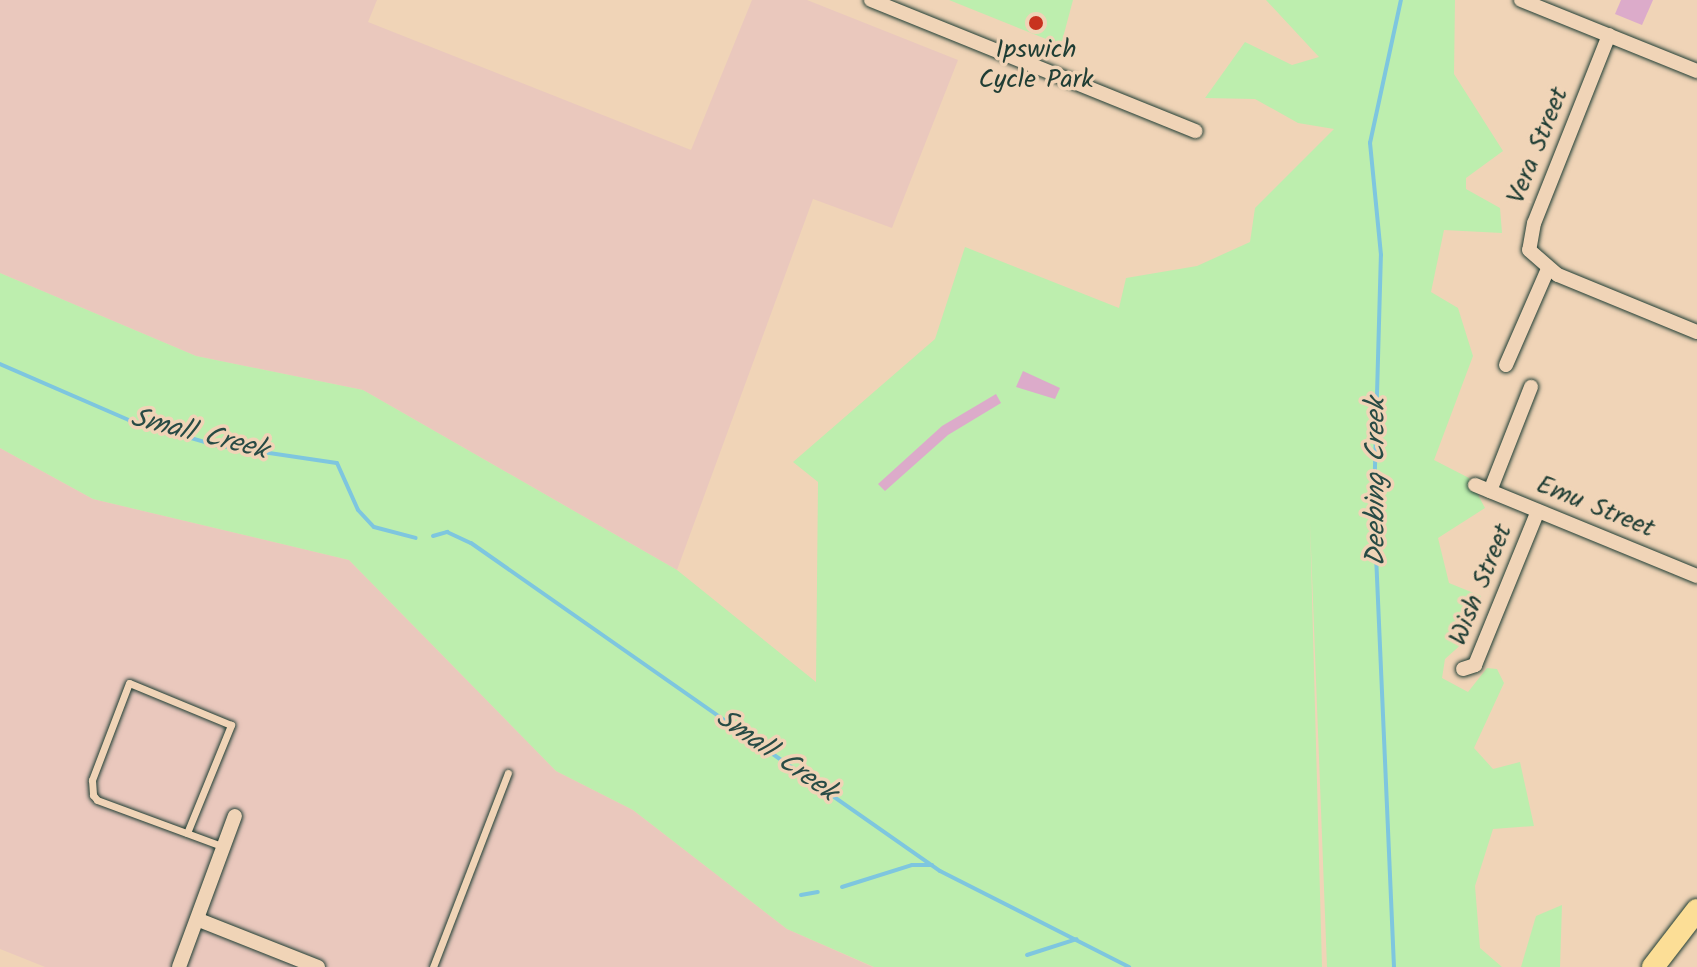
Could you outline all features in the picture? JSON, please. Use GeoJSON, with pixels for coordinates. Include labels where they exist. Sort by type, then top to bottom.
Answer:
{"type":"FeatureCollection","features":[{"type":"Feature","properties":{"kind":"main road"},"geometry":{"type":"LineString","coordinates":[[1653,967],[1695,918]]}},
{"type":"Feature","properties":{"kind":"street"},"geometry":{"type":"LineString","coordinates":[[871,0],[1196,131]]}},
{"type":"Feature","properties":{"kind":"street"},"geometry":{"type":"LineString","coordinates":[[1521,0],[1697,71]]}},
{"type":"Feature","properties":{"kind":"street","name":"Vera Street"},"geometry":{"type":"LineString","coordinates":[[1548,269],[1529,250],[1529,239],[1609,35]]}},
{"type":"Feature","properties":{"kind":"street"},"geometry":{"type":"LineString","coordinates":[[1506,365],[1548,269],[1697,332]]}},
{"type":"Feature","properties":{"kind":"street"},"geometry":{"type":"LineString","coordinates":[[1490,491],[1531,387]]}},
{"type":"Feature","properties":{"kind":"street","name":"Emu Street"},"geometry":{"type":"LineString","coordinates":[[1475,485],[1697,576]]}},
{"type":"Feature","properties":{"kind":"street","name":"Wish Street"},"geometry":{"type":"LineString","coordinates":[[1463,669],[1475,665],[1538,511]]}},
{"type":"Feature","properties":{"kind":"street"},"geometry":{"type":"LineString","coordinates":[[179,967],[199,920],[235,816]]}},
{"type":"Feature","properties":{"kind":"street"},"geometry":{"type":"LineString","coordinates":[[199,920],[318,967]]}},
{"type":"Feature","properties":{"kind":"lane"},"geometry":{"type":"LineString","coordinates":[[187,833],[231,725],[129,683],[92,780],[93,795],[187,833],[224,847]]}},
{"type":"Feature","properties":{"kind":"lane"},"geometry":{"type":"LineString","coordinates":[[433,967],[508,773]]}},
{"type":"Feature","properties":{"kind":"shaded area"},"geometry":{"type":"Polygon","coordinates":[[[0,0],[377,0],[368,22],[691,150],[752,0],[807,0],[958,60],[892,228],[813,199],[677,570],[363,390],[196,356],[0,273],[0,0]]]}},
{"type":"Feature","properties":{"kind":"shaded area"},"geometry":{"type":"Polygon","coordinates":[[[0,448],[93,499],[349,560],[556,771],[633,810],[787,929],[873,967],[45,967],[0,949],[0,448]]]}},
{"type":"Feature","properties":{"kind":"green space","name":"Ipswich Cycle Park"},"geometry":{"type":"Polygon","coordinates":[[[949,0],[1073,0],[1061,45],[949,0]]]}},
{"type":"Feature","properties":{"kind":"green space"},"geometry":{"type":"Polygon","coordinates":[[[1266,0],[1455,0],[1454,74],[1503,151],[1466,178],[1466,189],[1500,208],[1502,233],[1444,230],[1431,292],[1458,308],[1473,356],[1434,460],[1469,478],[1485,508],[1438,538],[1449,583],[1481,596],[1465,641],[1445,659],[1442,678],[1468,692],[1487,668],[1497,669],[1504,683],[1474,748],[1493,769],[1520,762],[1534,826],[1493,829],[1475,886],[1480,948],[1502,967],[1327,967],[1310,523],[1322,967],[874,967],[787,929],[633,810],[556,771],[349,560],[93,499],[0,448],[0,273],[196,356],[363,390],[677,570],[816,682],[818,482],[793,462],[935,339],[965,247],[1119,308],[1126,278],[1197,266],[1250,242],[1255,208],[1334,129],[1298,123],[1255,99],[1205,98],[1245,42],[1292,65],[1319,57],[1266,0]]]}},
{"type":"Feature","properties":{"kind":"green space"},"geometry":{"type":"Polygon","coordinates":[[[1562,905],[1560,967],[1521,967],[1536,916],[1562,905]]]}},
{"type":"Feature","properties":{"kind":"building"},"geometry":{"type":"Polygon","coordinates":[[[1621,0],[1653,0],[1642,25],[1615,14],[1621,0]]]}},
{"type":"Feature","properties":{"kind":"building"},"geometry":{"type":"Polygon","coordinates":[[[1023,371],[1060,388],[1055,399],[1016,387],[1023,371]]]}},
{"type":"Feature","properties":{"kind":"building"},"geometry":{"type":"Polygon","coordinates":[[[996,394],[1001,403],[948,435],[885,491],[878,484],[942,426],[996,394]]]}},
{"type":"Feature","properties":{"kind":"waterway","name":"Deebing Creek"},"geometry":{"type":"LineString","coordinates":[[1394,967],[1374,502],[1381,255],[1370,143],[1401,0]]}},
{"type":"Feature","properties":{"kind":"waterway","name":"Small Creek"},"geometry":{"type":"LineString","coordinates":[[0,364],[129,420],[215,445],[337,463],[358,510],[374,527],[416,538]]}},
{"type":"Feature","properties":{"kind":"waterway","name":"Small Creek"},"geometry":{"type":"LineString","coordinates":[[433,536],[447,532],[471,543],[940,871],[1129,967]]}},
{"type":"Feature","properties":{"kind":"waterway"},"geometry":{"type":"LineString","coordinates":[[842,887],[912,865],[932,865]]}},
{"type":"Feature","properties":{"kind":"waterway"},"geometry":{"type":"LineString","coordinates":[[801,895],[818,892]]}},
{"type":"Feature","properties":{"kind":"waterway"},"geometry":{"type":"LineString","coordinates":[[1027,955],[1077,939]]}},
{"type":"Feature","properties":{"kind":"place","name":"Ipswich Cycle Park"},"geometry":{"type":"Point","coordinates":[1036,23]}}]}
